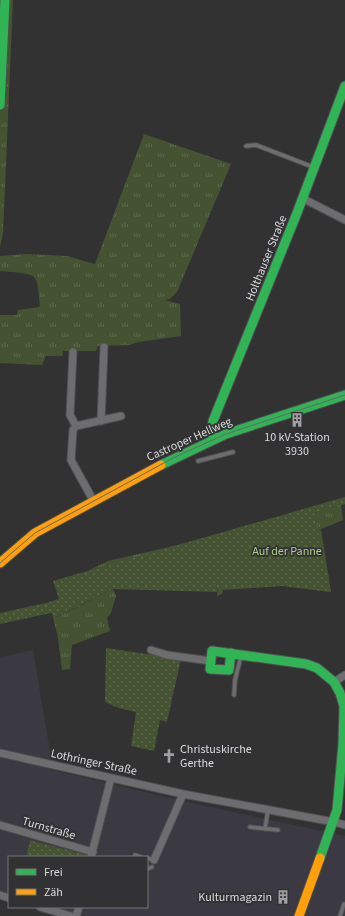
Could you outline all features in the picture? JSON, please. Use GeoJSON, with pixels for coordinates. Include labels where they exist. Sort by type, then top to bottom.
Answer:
{"type":"FeatureCollection","features":[{"type":"Feature","properties":{"kind":"street"},"geometry":{"type":"LineString","coordinates":[[0,105],[5,0]]}},
{"type":"Feature","properties":{"kind":"street","name":"Holthauser Straße"},"geometry":{"type":"LineString","coordinates":[[214,438],[212,432],[213,421],[345,86]]}},
{"type":"Feature","properties":{"kind":"street"},"geometry":{"type":"LineString","coordinates":[[302,198],[345,220]]}},
{"type":"Feature","properties":{"kind":"street"},"geometry":{"type":"LineString","coordinates":[[101,421],[104,347]]}},
{"type":"Feature","properties":{"kind":"street"},"geometry":{"type":"LineString","coordinates":[[73,352],[70,415],[76,426]]}},
{"type":"Feature","properties":{"kind":"street","name":"Castroper Hellweg"},"geometry":{"type":"LineString","coordinates":[[0,563],[35,532],[93,500],[214,438],[345,395]]}},
{"type":"Feature","properties":{"kind":"street"},"geometry":{"type":"LineString","coordinates":[[93,500],[71,460],[73,430],[76,426],[121,416]]}},
{"type":"Feature","properties":{"kind":"street"},"geometry":{"type":"LineString","coordinates":[[151,650],[167,655],[211,661]]}},
{"type":"Feature","properties":{"kind":"street"},"geometry":{"type":"LineString","coordinates":[[231,653],[229,670],[210,669],[212,651],[231,653],[306,664],[317,668],[334,682],[340,693],[344,706],[344,744],[337,810],[334,822],[299,916]]}},
{"type":"Feature","properties":{"kind":"street"},"geometry":{"type":"LineString","coordinates":[[334,682],[345,676]]}},
{"type":"Feature","properties":{"kind":"street","name":"Lothringer Straße"},"geometry":{"type":"LineString","coordinates":[[0,753],[183,794],[268,809],[345,825]]}},
{"type":"Feature","properties":{"kind":"street"},"geometry":{"type":"LineString","coordinates":[[92,854],[111,778]]}},
{"type":"Feature","properties":{"kind":"street"},"geometry":{"type":"LineString","coordinates":[[151,862],[183,794]]}},
{"type":"Feature","properties":{"kind":"street","name":"Turnstraße"},"geometry":{"type":"LineString","coordinates":[[0,825],[43,837],[92,854]]}},
{"type":"Feature","properties":{"kind":"street"},"geometry":{"type":"LineString","coordinates":[[43,908],[71,916]]}},
{"type":"Feature","properties":{"kind":"lane"},"geometry":{"type":"LineString","coordinates":[[246,146],[256,145],[314,167]]}},
{"type":"Feature","properties":{"kind":"lane"},"geometry":{"type":"LineString","coordinates":[[198,461],[233,452]]}},
{"type":"Feature","properties":{"kind":"lane"},"geometry":{"type":"LineString","coordinates":[[234,695],[235,680],[241,655]]}},
{"type":"Feature","properties":{"kind":"lane"},"geometry":{"type":"LineString","coordinates":[[265,829],[268,809]]}},
{"type":"Feature","properties":{"kind":"lane"},"geometry":{"type":"LineString","coordinates":[[250,827],[278,830]]}},
{"type":"Feature","properties":{"kind":"lane"},"geometry":{"type":"LineString","coordinates":[[340,916],[344,904]]}},
{"type":"Feature","properties":{"kind":"shaded area"},"geometry":{"type":"Polygon","coordinates":[[[33,650],[51,757],[48,769],[187,802],[345,836],[345,916],[78,916],[50,908],[148,908],[148,856],[8,856],[8,897],[0,894],[0,657],[33,650]]]}},
{"type":"Feature","properties":{"kind":"green space"},"geometry":{"type":"Polygon","coordinates":[[[0,0],[13,0],[3,233],[0,247],[0,0]]]}},
{"type":"Feature","properties":{"kind":"green space"},"geometry":{"type":"Polygon","coordinates":[[[144,134],[231,164],[177,292],[170,299],[165,300],[180,304],[181,336],[138,342],[130,345],[98,346],[96,351],[63,351],[62,356],[46,356],[42,365],[0,363],[0,315],[17,315],[18,310],[40,307],[36,279],[31,275],[23,273],[0,271],[0,256],[27,254],[67,256],[95,264],[144,134]]]}},
{"type":"Feature","properties":{"kind":"green space","name":"Auf der Panne"},"geometry":{"type":"Polygon","coordinates":[[[345,497],[345,504],[314,513],[331,592],[283,586],[218,587],[217,592],[113,589],[56,617],[51,613],[0,624],[0,613],[59,599],[53,581],[345,497]]]}},
{"type":"Feature","properties":{"kind":"green space"},"geometry":{"type":"Polygon","coordinates":[[[341,505],[343,520],[321,529],[331,592],[283,586],[223,590],[222,594],[217,596],[218,587],[314,513],[341,505]]]}},
{"type":"Feature","properties":{"kind":"green space"},"geometry":{"type":"Polygon","coordinates":[[[222,535],[87,571],[108,561],[222,535]]]}},
{"type":"Feature","properties":{"kind":"green space"},"geometry":{"type":"Polygon","coordinates":[[[113,589],[116,596],[111,613],[107,618],[110,631],[72,645],[70,669],[62,670],[58,638],[52,613],[57,617],[113,589]]]}},
{"type":"Feature","properties":{"kind":"green space"},"geometry":{"type":"Polygon","coordinates":[[[106,648],[181,659],[167,722],[160,720],[154,751],[131,746],[136,712],[119,708],[105,702],[106,648]]]}},
{"type":"Feature","properties":{"kind":"green space"},"geometry":{"type":"Polygon","coordinates":[[[30,840],[87,855],[86,856],[26,856],[30,840]]]}},
{"type":"Feature","properties":{"kind":"tram line"},"geometry":{"type":"LineString","coordinates":[[0,563],[35,533],[173,458],[226,434],[345,395]]}},
{"type":"Feature","properties":{"kind":"traffic: fast"},"geometry":{"type":"LineString","coordinates":[[0,105],[5,0]]}},
{"type":"Feature","properties":{"kind":"traffic: fast"},"geometry":{"type":"LineString","coordinates":[[214,438],[212,432],[213,421],[297,213],[345,86]]}},
{"type":"Feature","properties":{"kind":"traffic: fast"},"geometry":{"type":"LineString","coordinates":[[161,465],[226,434],[345,395]]}},
{"type":"Feature","properties":{"kind":"traffic: fast"},"geometry":{"type":"LineString","coordinates":[[231,653],[229,670],[210,669],[212,651],[306,664],[317,668],[334,682],[340,693],[344,706],[343,744],[337,810],[320,858]]}},
{"type":"Feature","properties":{"kind":"traffic: slow"},"geometry":{"type":"LineString","coordinates":[[0,563],[35,533],[161,465]]}},
{"type":"Feature","properties":{"kind":"traffic: slow"},"geometry":{"type":"LineString","coordinates":[[299,916],[320,858]]}},
{"type":"Feature","properties":{"kind":"place","name":"10 kV-Station 3930"},"geometry":{"type":"Point","coordinates":[297,420]}},
{"type":"Feature","properties":{"kind":"place","name":"Christuskirche Gerthe"},"geometry":{"type":"Point","coordinates":[169,756]}},
{"type":"Feature","properties":{"kind":"place","name":"Kulturmagazin"},"geometry":{"type":"Point","coordinates":[283,897]}}]}
